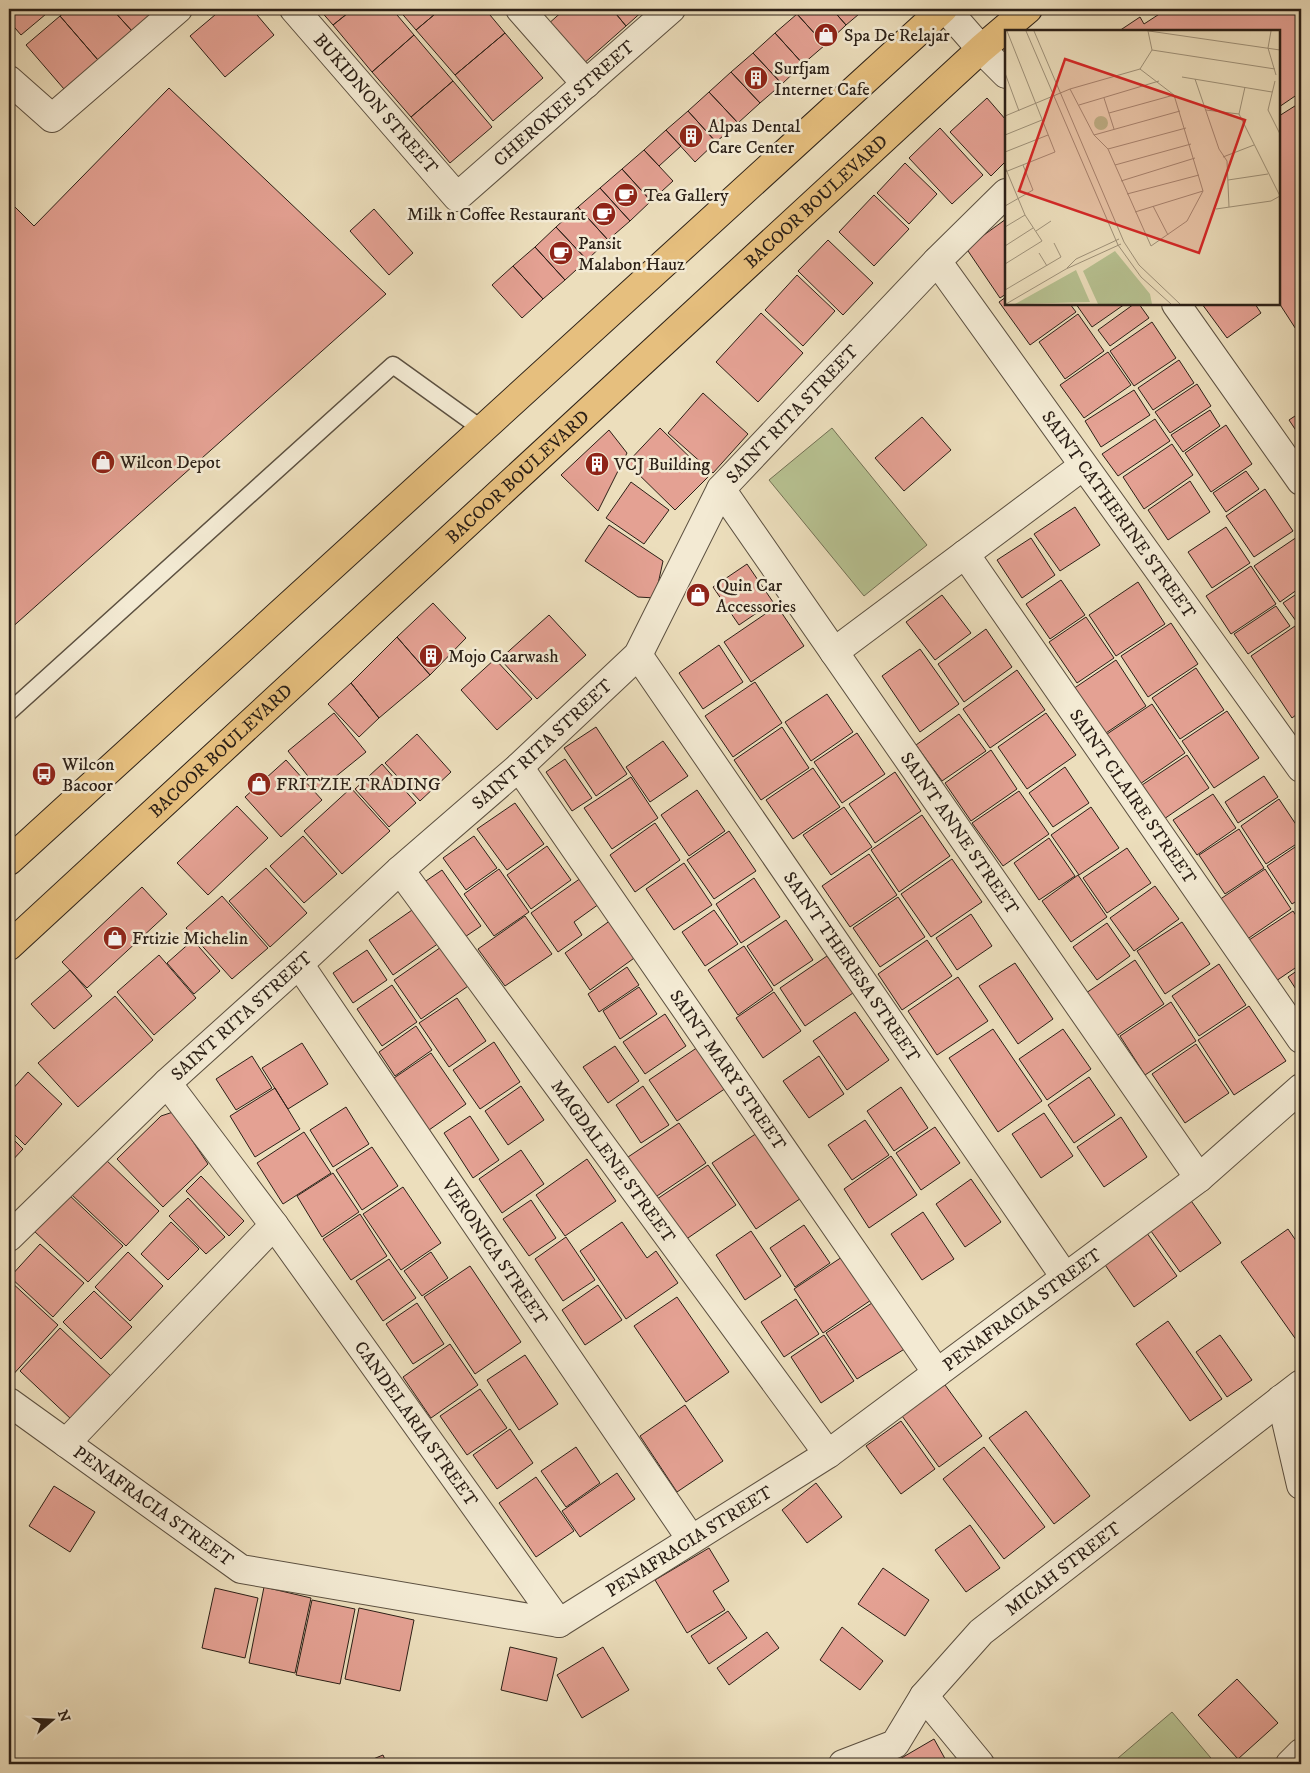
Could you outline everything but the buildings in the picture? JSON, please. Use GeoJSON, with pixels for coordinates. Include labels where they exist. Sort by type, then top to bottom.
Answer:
{"type":"FeatureCollection","features":[{"type":"Feature","properties":{"kind":"main road"},"geometry":{"type":"LineString","coordinates":[[9,861],[945,9]]}},
{"type":"Feature","properties":{"kind":"main road","name":"BACOOR BOULEVARD"},"geometry":{"type":"LineString","coordinates":[[9,946],[981,49],[1028,9]]}},
{"type":"Feature","properties":{"kind":"street"},"geometry":{"type":"LineString","coordinates":[[9,80],[52,118],[178,9]]}},
{"type":"Feature","properties":{"kind":"street","name":"BUKIDNON STREET"},"geometry":{"type":"LineString","coordinates":[[294,9],[458,197]]}},
{"type":"Feature","properties":{"kind":"street"},"geometry":{"type":"LineString","coordinates":[[520,9],[586,84]]}},
{"type":"Feature","properties":{"kind":"street","name":"CHEROKEE STREET"},"geometry":{"type":"LineString","coordinates":[[458,197],[672,9]]}},
{"type":"Feature","properties":{"kind":"street"},"geometry":{"type":"LineString","coordinates":[[945,9],[1005,73]]}},
{"type":"Feature","properties":{"kind":"street","name":"SAINT RITA STREET"},"geometry":{"type":"LineString","coordinates":[[9,1238],[167,1083],[300,964],[400,870],[518,767],[638,655],[722,489],[937,262],[1005,194]]}},
{"type":"Feature","properties":{"kind":"street","name":"SAINT CATHERINE STREET"},"geometry":{"type":"LineString","coordinates":[[937,262],[1301,768]]}},
{"type":"Feature","properties":{"kind":"street"},"geometry":{"type":"LineString","coordinates":[[1177,305],[1301,481]]}},
{"type":"Feature","properties":{"kind":"street"},"geometry":{"type":"LineString","coordinates":[[834,652],[1083,466]]}},
{"type":"Feature","properties":{"kind":"street","name":"SAINT ANNE STREET"},"geometry":{"type":"LineString","coordinates":[[722,489],[1199,1178]]}},
{"type":"Feature","properties":{"kind":"street","name":"SAINT CLAIRE STREET"},"geometry":{"type":"LineString","coordinates":[[965,554],[1301,1039]]}},
{"type":"Feature","properties":{"kind":"street","name":"SAINT THERESA STREET"},"geometry":{"type":"LineString","coordinates":[[638,655],[1065,1277]]}},
{"type":"Feature","properties":{"kind":"street","name":"SAINT MARY STREET"},"geometry":{"type":"LineString","coordinates":[[518,767],[937,1373]]}},
{"type":"Feature","properties":{"kind":"street","name":"MAGDALENE STREET"},"geometry":{"type":"LineString","coordinates":[[400,870],[828,1454]]}},
{"type":"Feature","properties":{"kind":"street","name":"VERONICA STREET"},"geometry":{"type":"LineString","coordinates":[[300,964],[691,1539]]}},
{"type":"Feature","properties":{"kind":"street","name":"CANDELARIA STREET"},"geometry":{"type":"LineString","coordinates":[[167,1083],[274,1225],[559,1623]]}},
{"type":"Feature","properties":{"kind":"street","name":"PENAFRACIA STREET"},"geometry":{"type":"LineString","coordinates":[[9,1402],[241,1570],[559,1623],[828,1454],[1199,1178],[1301,1088]]}},
{"type":"Feature","properties":{"kind":"street"},"geometry":{"type":"LineString","coordinates":[[66,1443],[274,1225]]}},
{"type":"Feature","properties":{"kind":"street"},"geometry":{"type":"LineString","coordinates":[[1291,1392],[1301,1485]]}},
{"type":"Feature","properties":{"kind":"street","name":"MICAH STREET"},"geometry":{"type":"LineString","coordinates":[[844,1764],[895,1744],[924,1696],[982,1632],[1291,1392]]}},
{"type":"Feature","properties":{"kind":"street"},"geometry":{"type":"LineString","coordinates":[[924,1696],[980,1764]]}},
{"type":"Feature","properties":{"kind":"street"},"geometry":{"type":"LineString","coordinates":[[1290,1764],[1301,1753]]}},
{"type":"Feature","properties":{"kind":"lane"},"geometry":{"type":"LineString","coordinates":[[9,712],[394,366],[482,430]]}},
{"type":"Feature","properties":{"kind":"green space"},"geometry":{"type":"Polygon","coordinates":[[[832,428],[927,545],[864,596],[769,480],[832,428]]]}},
{"type":"Feature","properties":{"kind":"green space"},"geometry":{"type":"Polygon","coordinates":[[[1172,1712],[1216,1764],[1111,1764],[1172,1712]]]}},
{"type":"Feature","properties":{"kind":"place","name":"Spa De Relajar"},"geometry":{"type":"Point","coordinates":[826,35]}},
{"type":"Feature","properties":{"kind":"place","name":"Surfjam Internet Cafe"},"geometry":{"type":"Point","coordinates":[756,78]}},
{"type":"Feature","properties":{"kind":"place","name":"Alpas Dental Care Center"},"geometry":{"type":"Point","coordinates":[691,136]}},
{"type":"Feature","properties":{"kind":"place","name":"Tea Gallery"},"geometry":{"type":"Point","coordinates":[626,195]}},
{"type":"Feature","properties":{"kind":"place","name":"Milk n Coffee Restaurant"},"geometry":{"type":"Point","coordinates":[604,214]}},
{"type":"Feature","properties":{"kind":"place","name":"Pansit Malabon Hauz"},"geometry":{"type":"Point","coordinates":[561,253]}},
{"type":"Feature","properties":{"kind":"place","name":"Wilcon Depot"},"geometry":{"type":"Point","coordinates":[103,462]}},
{"type":"Feature","properties":{"kind":"place","name":"VCJ Building"},"geometry":{"type":"Point","coordinates":[597,464]}},
{"type":"Feature","properties":{"kind":"place","name":"Quin Car Accessories"},"geometry":{"type":"Point","coordinates":[698,595]}},
{"type":"Feature","properties":{"kind":"place","name":"Mojo Caarwash"},"geometry":{"type":"Point","coordinates":[431,656]}},
{"type":"Feature","properties":{"kind":"place","name":"Wilcon Bacoor"},"geometry":{"type":"Point","coordinates":[44,774]}},
{"type":"Feature","properties":{"kind":"place","name":"FRITZIE TRADING"},"geometry":{"type":"Point","coordinates":[259,784]}},
{"type":"Feature","properties":{"kind":"place","name":"Frtizie Michelin"},"geometry":{"type":"Point","coordinates":[115,938]}}]}
